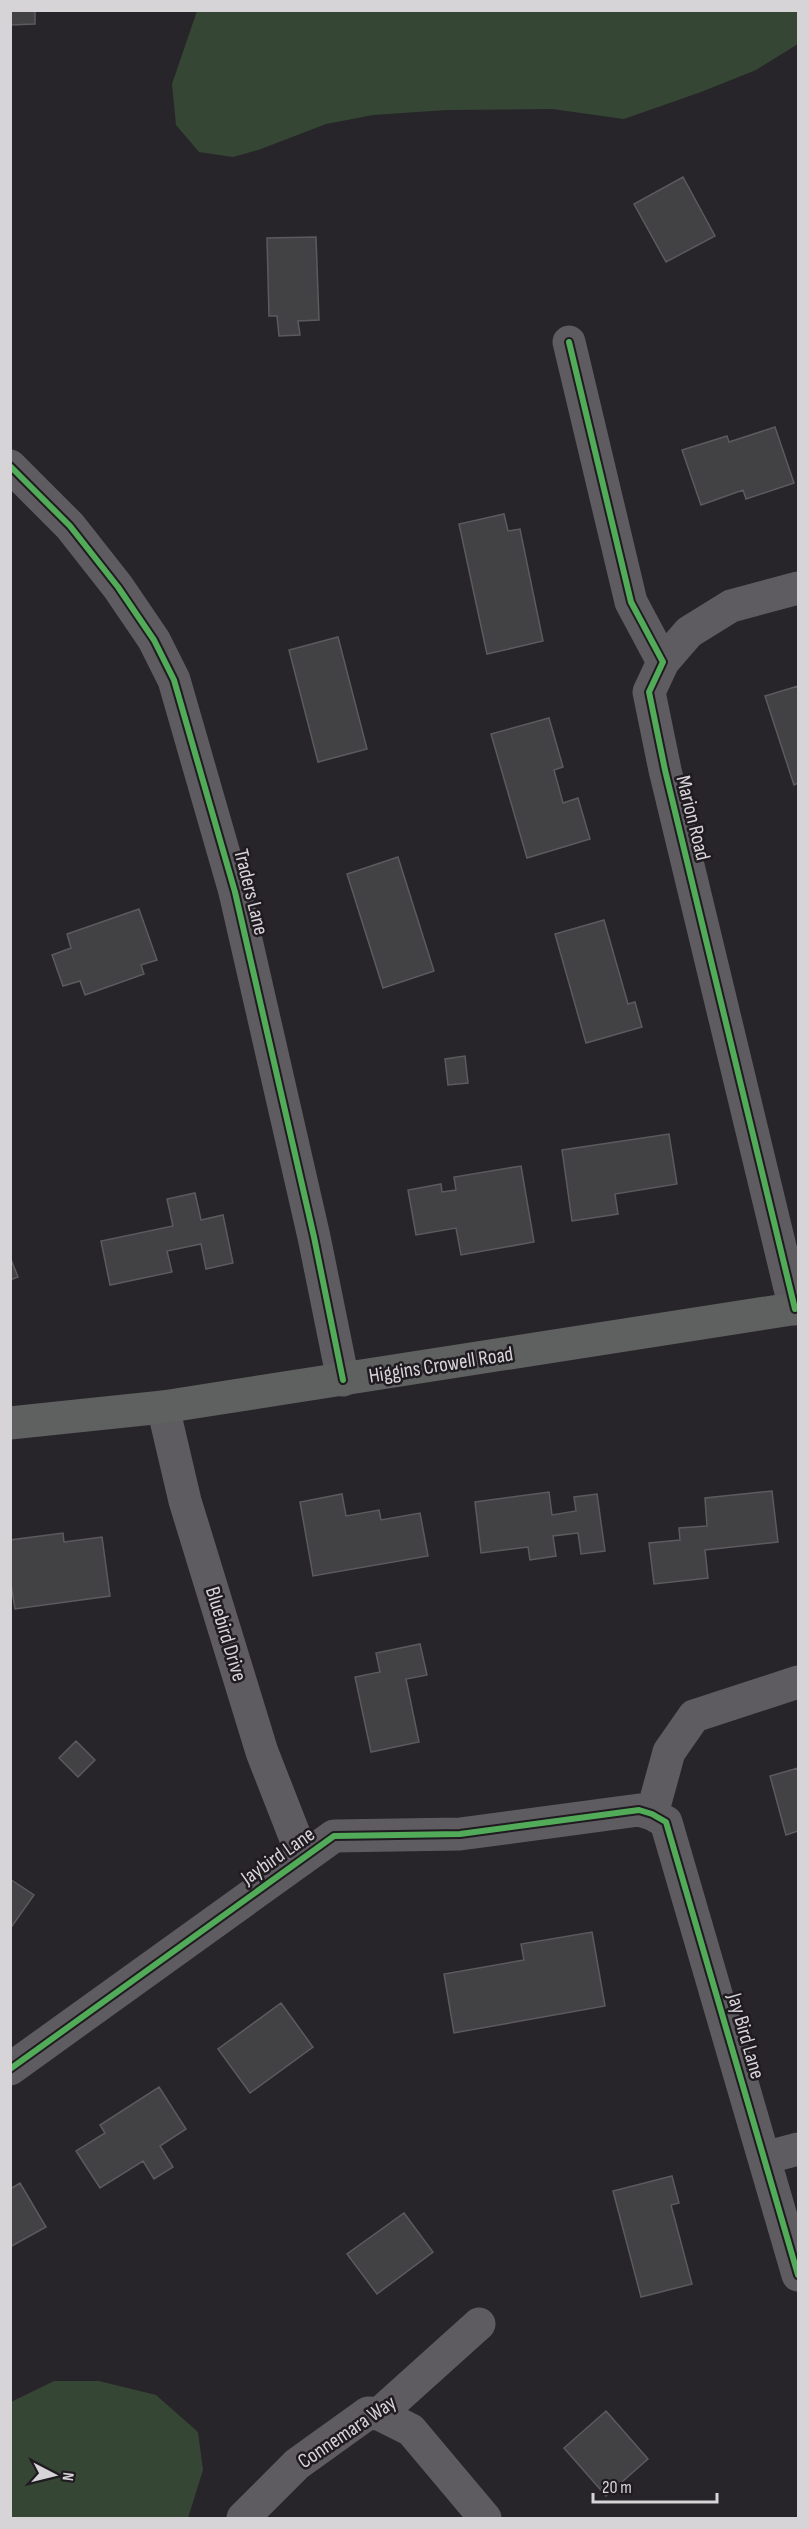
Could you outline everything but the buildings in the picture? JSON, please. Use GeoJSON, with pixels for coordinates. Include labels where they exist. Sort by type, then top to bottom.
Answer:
{"type":"FeatureCollection","features":[{"type":"Feature","properties":{"kind":"main road","name":"Higgins Crowell Road"},"geometry":{"type":"LineString","coordinates":[[10,1423],[163,1407],[797,1309]]}},
{"type":"Feature","properties":{"kind":"street"},"geometry":{"type":"LineString","coordinates":[[569,342],[631,602],[663,662]]}},
{"type":"Feature","properties":{"kind":"street","name":"Traders Lane"},"geometry":{"type":"LineString","coordinates":[[10,466],[70,526],[118,587],[154,640],[174,680],[235,892],[315,1237],[343,1380]]}},
{"type":"Feature","properties":{"kind":"street","name":"Marion Road"},"geometry":{"type":"LineString","coordinates":[[797,1309],[662,759],[649,692],[663,662],[689,632],[731,606],[798,588]]}},
{"type":"Feature","properties":{"kind":"street","name":"Bluebird Drive"},"geometry":{"type":"LineString","coordinates":[[163,1407],[185,1501],[262,1752],[303,1857]]}},
{"type":"Feature","properties":{"kind":"street"},"geometry":{"type":"LineString","coordinates":[[652,1814],[669,1752],[694,1716],[798,1682]]}},
{"type":"Feature","properties":{"kind":"street","name":"Jaybird Lane"},"geometry":{"type":"LineString","coordinates":[[10,2069],[334,1836],[460,1834],[639,1810],[652,1814]]}},
{"type":"Feature","properties":{"kind":"street","name":"Jay Bird Lane"},"geometry":{"type":"LineString","coordinates":[[652,1814],[666,1822],[798,2275]]}},
{"type":"Feature","properties":{"kind":"street"},"geometry":{"type":"LineString","coordinates":[[764,2158],[798,2149]]}},
{"type":"Feature","properties":{"kind":"street","name":"Connemara Way"},"geometry":{"type":"LineString","coordinates":[[243,2518],[297,2464],[368,2413],[379,2414],[479,2324]]}},
{"type":"Feature","properties":{"kind":"street"},"geometry":{"type":"LineString","coordinates":[[379,2414],[411,2430],[485,2518]]}},
{"type":"Feature","properties":{"kind":"green space"},"geometry":{"type":"Polygon","coordinates":[[[197,11],[798,11],[798,44],[756,70],[624,119],[552,109],[447,110],[373,115],[326,124],[261,149],[233,157],[199,152],[176,125],[172,84],[197,11]]]}},
{"type":"Feature","properties":{"kind":"green space"},"geometry":{"type":"Polygon","coordinates":[[[54,2381],[99,2381],[156,2395],[198,2432],[203,2470],[188,2518],[11,2518],[11,2402],[54,2381]]]}},
{"type":"Feature","properties":{"kind":"cycle path"},"geometry":{"type":"LineString","coordinates":[[569,342],[631,602],[663,662],[649,692],[665,770],[795,1309]]}},
{"type":"Feature","properties":{"kind":"cycle path"},"geometry":{"type":"LineString","coordinates":[[10,466],[70,526],[118,587],[154,640],[174,680],[235,892],[314,1237],[343,1380]]}},
{"type":"Feature","properties":{"kind":"cycle path"},"geometry":{"type":"LineString","coordinates":[[10,2069],[334,1836],[460,1834],[639,1810],[666,1822],[798,2275]]}}]}
